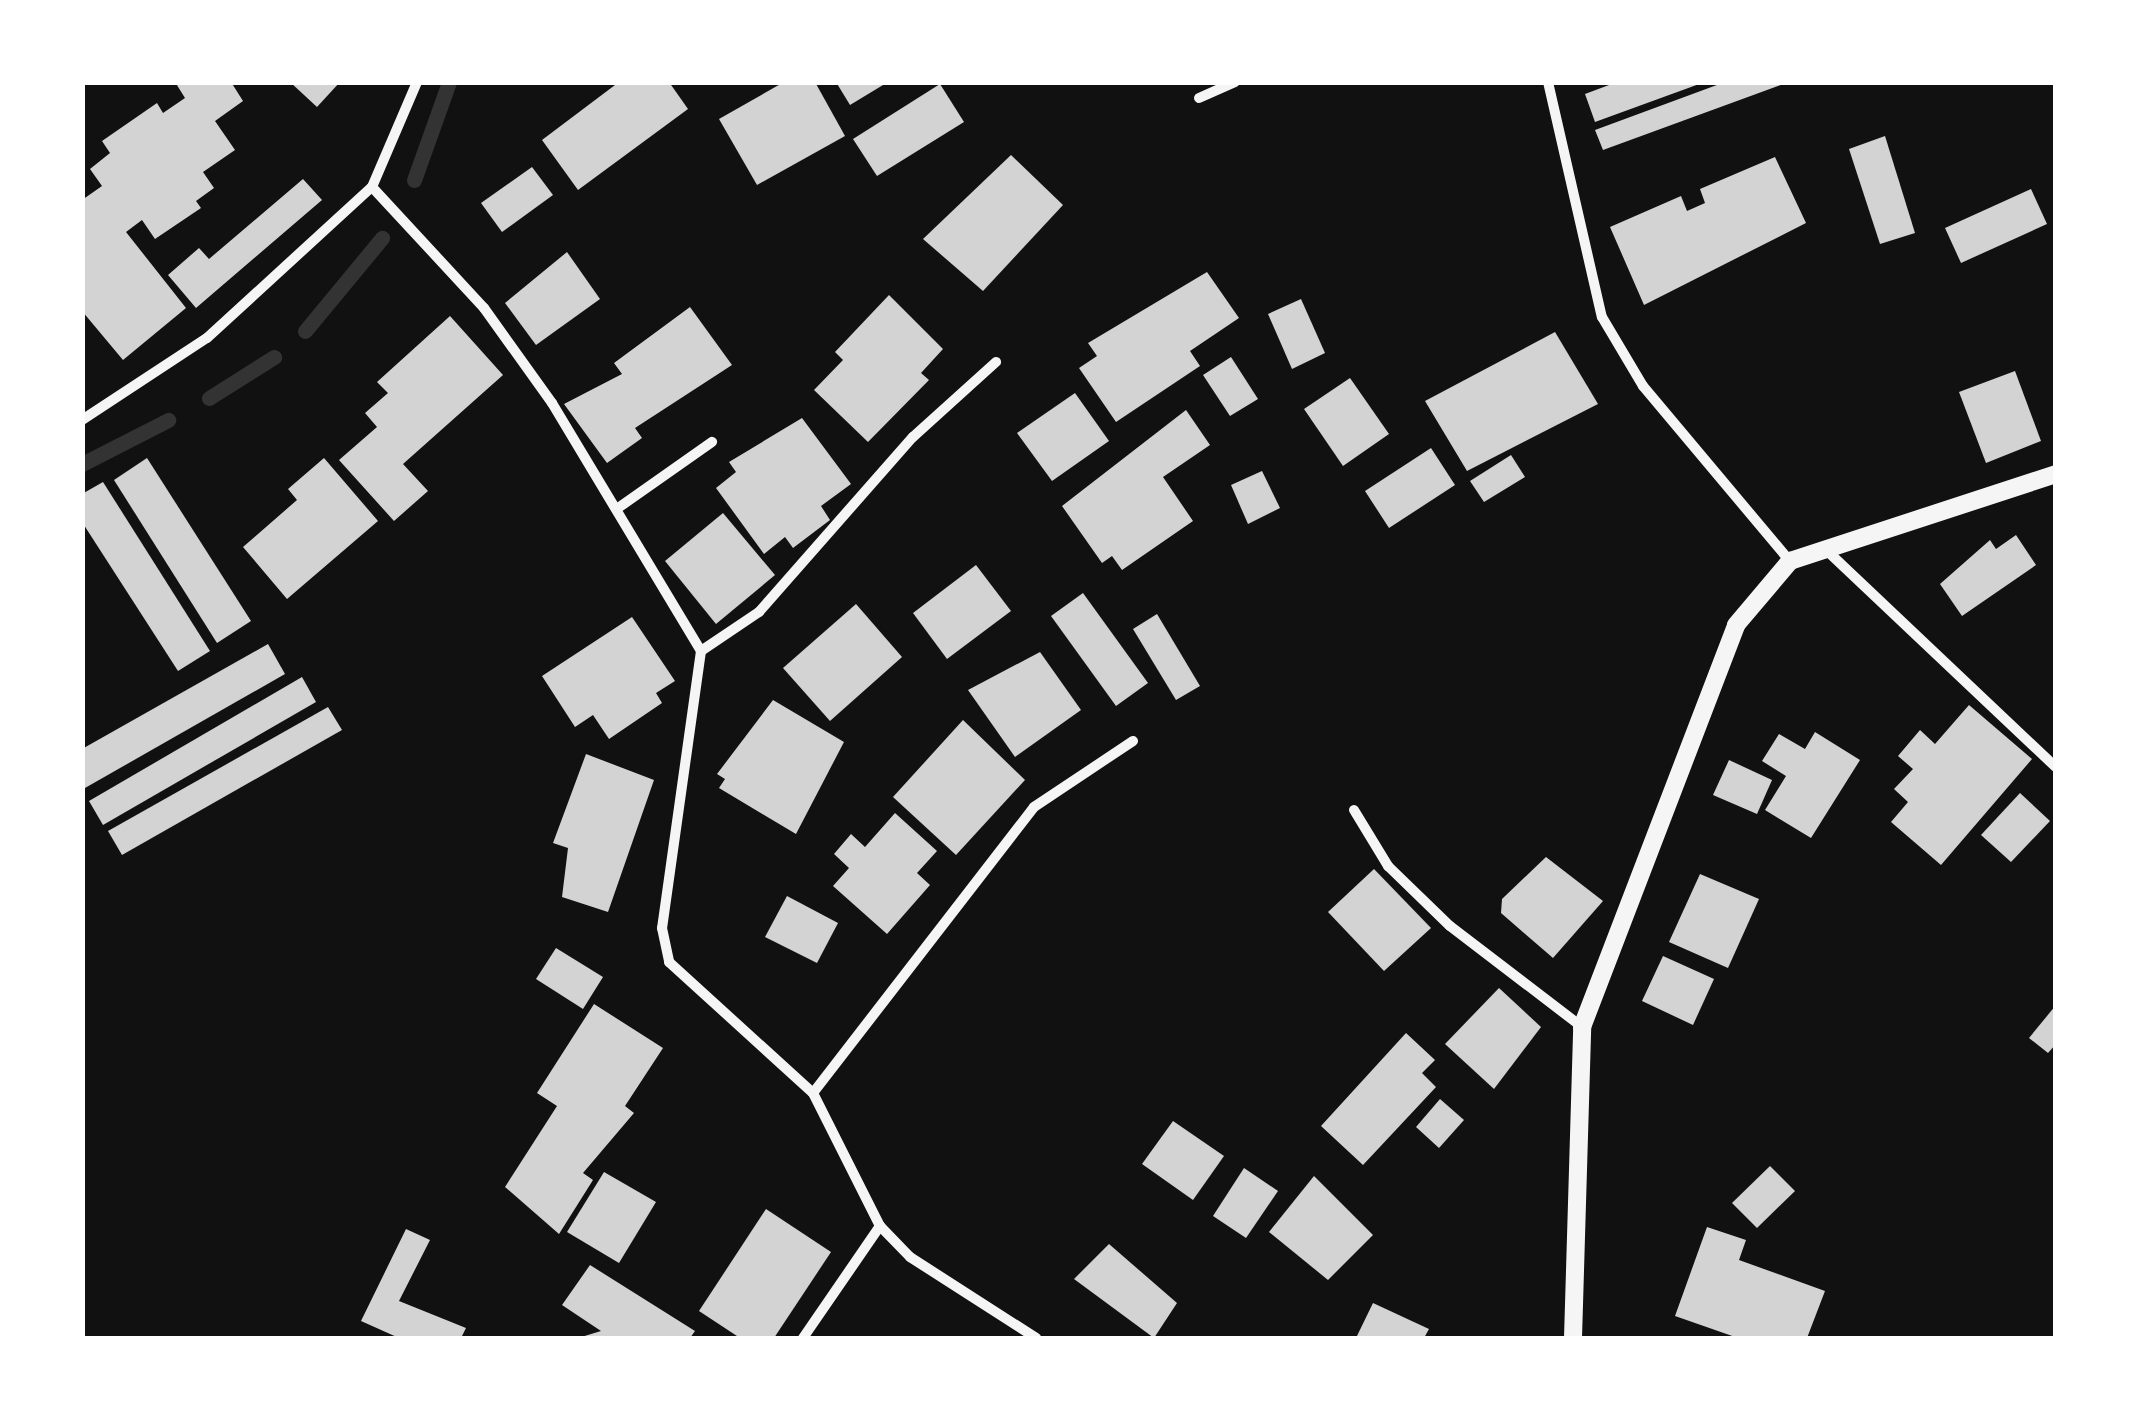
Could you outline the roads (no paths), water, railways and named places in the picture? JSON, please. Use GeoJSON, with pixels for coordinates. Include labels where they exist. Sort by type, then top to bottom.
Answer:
{"type":"FeatureCollection","features":[{"type":"Feature","properties":{"kind":"street"},"geometry":{"type":"LineString","coordinates":[[82,420],[207,338],[372,187],[417,82]]}},
{"type":"Feature","properties":{"kind":"street"},"geometry":{"type":"LineString","coordinates":[[1198,98],[1236,82]]}},
{"type":"Feature","properties":{"kind":"street"},"geometry":{"type":"LineString","coordinates":[[1548,82],[1602,317],[1643,386],[1790,561]]}},
{"type":"Feature","properties":{"kind":"street"},"geometry":{"type":"LineString","coordinates":[[372,187],[484,308],[618,508],[701,651],[662,928],[669,962],[813,1093],[880,1226],[910,1258],[1036,1338]]}},
{"type":"Feature","properties":{"kind":"street"},"geometry":{"type":"LineString","coordinates":[[701,651],[760,612],[913,437],[996,362]]}},
{"type":"Feature","properties":{"kind":"street"},"geometry":{"type":"LineString","coordinates":[[618,508],[712,442]]}},
{"type":"Feature","properties":{"kind":"street"},"geometry":{"type":"LineString","coordinates":[[1574,1338],[1582,1027],[1736,625],[1790,561],[1822,546],[2056,474]]}},
{"type":"Feature","properties":{"kind":"street"},"geometry":{"type":"LineString","coordinates":[[1822,546],[2056,767]]}},
{"type":"Feature","properties":{"kind":"street"},"geometry":{"type":"LineString","coordinates":[[813,1093],[1034,807],[1133,741]]}},
{"type":"Feature","properties":{"kind":"street"},"geometry":{"type":"LineString","coordinates":[[1354,810],[1388,866],[1437,914],[1582,1027]]}},
{"type":"Feature","properties":{"kind":"street"},"geometry":{"type":"LineString","coordinates":[[803,1338],[880,1226]]}},
{"type":"Feature","properties":{"kind":"waterway"},"geometry":{"type":"LineString","coordinates":[[414,180],[449,82]]}},
{"type":"Feature","properties":{"kind":"waterway"},"geometry":{"type":"LineString","coordinates":[[305,331],[382,238]]}},
{"type":"Feature","properties":{"kind":"waterway"},"geometry":{"type":"LineString","coordinates":[[209,398],[274,357]]}},
{"type":"Feature","properties":{"kind":"waterway"},"geometry":{"type":"LineString","coordinates":[[82,464],[168,420]]}}]}
